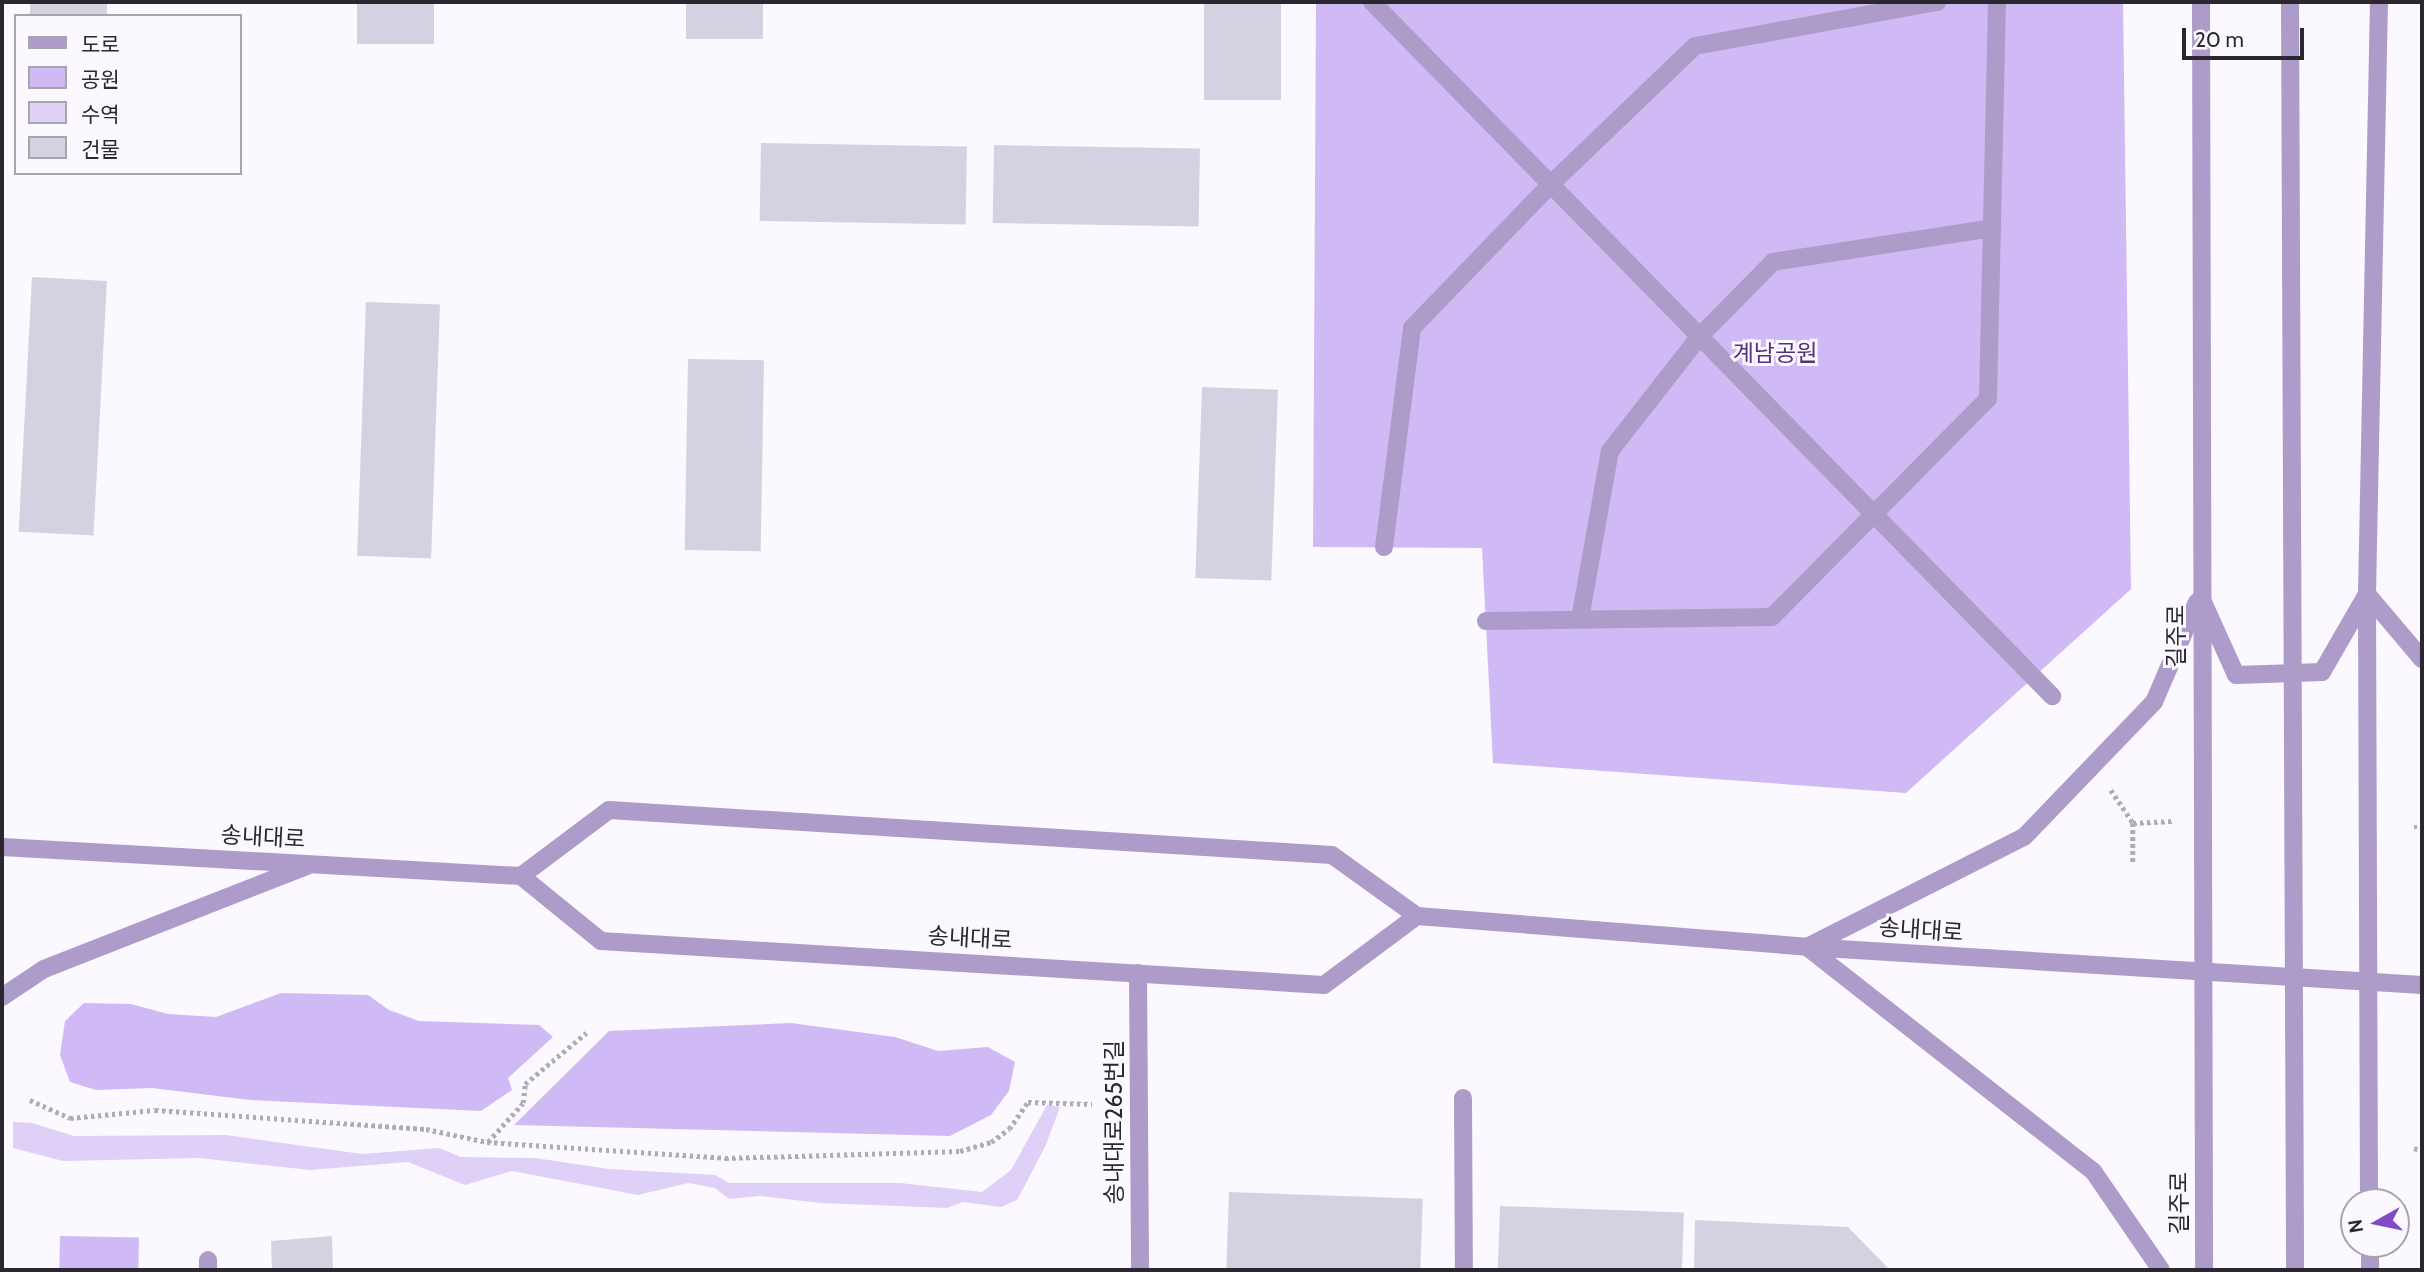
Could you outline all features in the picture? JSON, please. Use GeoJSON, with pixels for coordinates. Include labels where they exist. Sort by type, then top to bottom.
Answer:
{"type":"FeatureCollection","features":[{"type":"Feature","properties":{"kind":"street"},"geometry":{"type":"LineString","coordinates":[[1372,2],[2052,696]]}},
{"type":"Feature","properties":{"kind":"street"},"geometry":{"type":"LineString","coordinates":[[1384,547],[1412,328],[1551,184],[1695,46],[1937,2]]}},
{"type":"Feature","properties":{"kind":"street"},"geometry":{"type":"LineString","coordinates":[[1486,621],[1772,617],[1876,516],[1989,399],[1997,2]]}},
{"type":"Feature","properties":{"kind":"street","name":"길주로"},"geometry":{"type":"LineString","coordinates":[[2201,2],[2200,594],[2204,1270]]}},
{"type":"Feature","properties":{"kind":"street"},"geometry":{"type":"LineString","coordinates":[[2290,2],[2295,1270]]}},
{"type":"Feature","properties":{"kind":"street"},"geometry":{"type":"LineString","coordinates":[[2370,1188],[2367,594],[2379,2]]}},
{"type":"Feature","properties":{"kind":"street"},"geometry":{"type":"LineString","coordinates":[[1580,619],[1609,451],[1700,336],[1773,262],[1992,228]]}},
{"type":"Feature","properties":{"kind":"street"},"geometry":{"type":"LineString","coordinates":[[2200,594],[2236,675],[2322,672],[2367,594]]}},
{"type":"Feature","properties":{"kind":"street"},"geometry":{"type":"LineString","coordinates":[[2161,1270],[2093,1171],[1807,947],[2024,837],[2154,702],[2200,594]]}},
{"type":"Feature","properties":{"kind":"street"},"geometry":{"type":"LineString","coordinates":[[2367,594],[2422,659]]}},
{"type":"Feature","properties":{"kind":"street"},"geometry":{"type":"LineString","coordinates":[[521,876],[609,810],[1332,855],[1417,916]]}},
{"type":"Feature","properties":{"kind":"street","name":"송내대로"},"geometry":{"type":"LineString","coordinates":[[2,847],[521,876],[601,942],[1324,985],[1417,916],[1807,947],[2422,985]]}},
{"type":"Feature","properties":{"kind":"street"},"geometry":{"type":"LineString","coordinates":[[2,997],[44,969],[313,864]]}},
{"type":"Feature","properties":{"kind":"street","name":"송내대로265번길"},"geometry":{"type":"LineString","coordinates":[[1138,973],[1140,1270]]}},
{"type":"Feature","properties":{"kind":"street"},"geometry":{"type":"LineString","coordinates":[[1463,1098],[1464,1270]]}},
{"type":"Feature","properties":{"kind":"path"},"geometry":{"type":"LineString","coordinates":[[2111,790],[2133,823],[2133,862]]}},
{"type":"Feature","properties":{"kind":"path"},"geometry":{"type":"LineString","coordinates":[[2133,823],[2172,821]]}},
{"type":"Feature","properties":{"kind":"path"},"geometry":{"type":"LineString","coordinates":[[2414,827],[2422,827]]}},
{"type":"Feature","properties":{"kind":"path"},"geometry":{"type":"LineString","coordinates":[[487,1142],[523,1103],[525,1084],[586,1033]]}},
{"type":"Feature","properties":{"kind":"path"},"geometry":{"type":"LineString","coordinates":[[30,1100],[70,1118],[155,1110],[426,1129],[487,1142],[725,1158],[960,1151],[1000,1135],[1028,1102],[1092,1104]]}},
{"type":"Feature","properties":{"kind":"path"},"geometry":{"type":"LineString","coordinates":[[2414,1148],[2422,1151]]}},
{"type":"Feature","properties":{"kind":"green space","name":"계남공원"},"geometry":{"type":"Polygon","coordinates":[[[1316,2],[2123,2],[2131,589],[1906,793],[1493,763],[1482,548],[1313,547],[1316,2]]]}},
{"type":"Feature","properties":{"kind":"green space"},"geometry":{"type":"Polygon","coordinates":[[[281,993],[368,995],[389,1010],[419,1021],[539,1025],[553,1037],[508,1078],[512,1090],[481,1111],[250,1100],[152,1088],[96,1090],[70,1082],[60,1055],[65,1021],[84,1003],[131,1004],[168,1014],[216,1017],[281,993]]]}},
{"type":"Feature","properties":{"kind":"green space"},"geometry":{"type":"Polygon","coordinates":[[[791,1023],[895,1037],[938,1051],[988,1047],[1015,1062],[1009,1091],[991,1115],[950,1136],[514,1125],[609,1031],[791,1023]]]}},
{"type":"Feature","properties":{"kind":"green space"},"geometry":{"type":"Polygon","coordinates":[[[60,1236],[139,1237],[138,1270],[59,1270],[60,1236]]]}},
{"type":"Feature","properties":{"kind":"water"},"geometry":{"type":"Polygon","coordinates":[[[1047,1105],[1060,1107],[1045,1147],[1017,1200],[1001,1207],[963,1202],[947,1208],[821,1203],[759,1196],[729,1199],[715,1188],[688,1183],[638,1195],[512,1171],[465,1185],[408,1162],[310,1170],[199,1158],[63,1161],[13,1148],[13,1122],[32,1123],[74,1136],[226,1135],[362,1154],[439,1148],[461,1157],[535,1158],[609,1169],[715,1175],[729,1183],[900,1183],[982,1192],[1011,1170],[1047,1105]]]}},
{"type":"Feature","properties":{"kind":"building"},"geometry":{"type":"Polygon","coordinates":[[[30,2],[107,2],[107,14],[30,14],[30,2]]]}},
{"type":"Feature","properties":{"kind":"building"},"geometry":{"type":"Polygon","coordinates":[[[357,2],[434,2],[434,44],[357,44],[357,2]]]}},
{"type":"Feature","properties":{"kind":"building"},"geometry":{"type":"Polygon","coordinates":[[[686,2],[763,2],[763,39],[686,39],[686,2]]]}},
{"type":"Feature","properties":{"kind":"building"},"geometry":{"type":"Polygon","coordinates":[[[1204,2],[1281,2],[1281,100],[1204,100],[1204,2]]]}},
{"type":"Feature","properties":{"kind":"building"},"geometry":{"type":"Polygon","coordinates":[[[761,143],[967,147],[966,225],[760,221],[761,143]]]}},
{"type":"Feature","properties":{"kind":"building"},"geometry":{"type":"Polygon","coordinates":[[[994,145],[1200,149],[1199,227],[993,223],[994,145]]]}},
{"type":"Feature","properties":{"kind":"building"},"geometry":{"type":"Polygon","coordinates":[[[32,277],[107,281],[94,536],[19,532],[32,277]]]}},
{"type":"Feature","properties":{"kind":"building"},"geometry":{"type":"Polygon","coordinates":[[[366,302],[440,305],[431,558],[357,556],[366,302]]]}},
{"type":"Feature","properties":{"kind":"building"},"geometry":{"type":"Polygon","coordinates":[[[688,359],[764,360],[761,551],[685,550],[688,359]]]}},
{"type":"Feature","properties":{"kind":"building"},"geometry":{"type":"Polygon","coordinates":[[[1202,387],[1278,390],[1271,581],[1195,578],[1202,387]]]}},
{"type":"Feature","properties":{"kind":"building"},"geometry":{"type":"Polygon","coordinates":[[[1229,1192],[1423,1199],[1420,1270],[1226,1270],[1229,1192]]]}},
{"type":"Feature","properties":{"kind":"building"},"geometry":{"type":"Polygon","coordinates":[[[1500,1206],[1684,1212],[1682,1270],[1498,1270],[1500,1206]]]}},
{"type":"Feature","properties":{"kind":"building"},"geometry":{"type":"Polygon","coordinates":[[[1695,1220],[1848,1227],[1890,1270],[1694,1270],[1695,1220]]]}},
{"type":"Feature","properties":{"kind":"building"},"geometry":{"type":"Polygon","coordinates":[[[332,1236],[333,1270],[272,1270],[271,1241],[332,1236]]]}}]}
